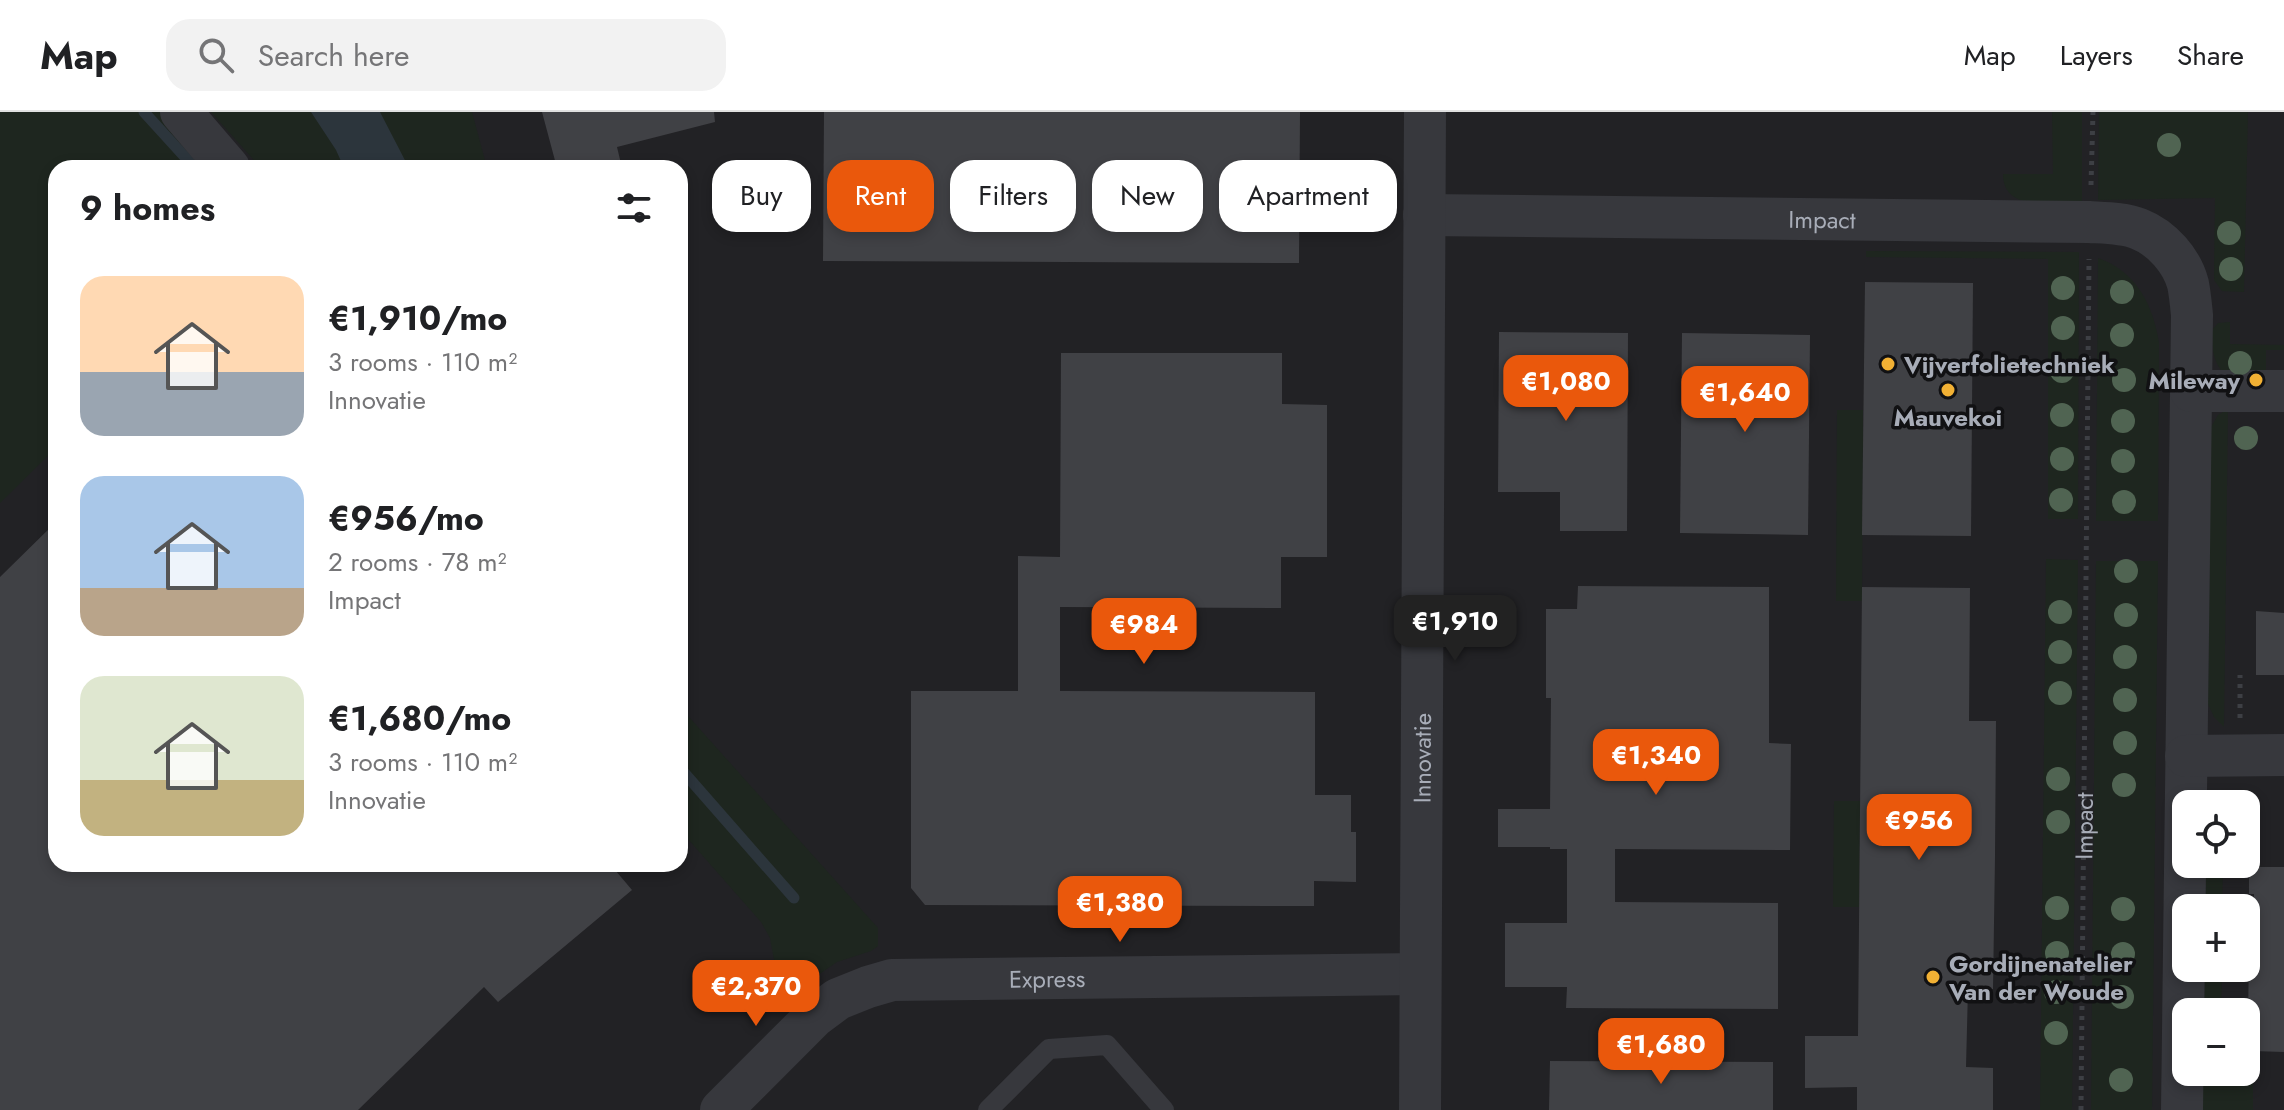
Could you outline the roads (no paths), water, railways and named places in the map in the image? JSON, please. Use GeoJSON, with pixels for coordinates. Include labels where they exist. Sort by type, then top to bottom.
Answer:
{"type":"FeatureCollection","features":[{"type":"Feature","properties":{"kind":"street"},"geometry":{"type":"LineString","coordinates":[[181,112],[222,160]]}},
{"type":"Feature","properties":{"kind":"street"},"geometry":{"type":"LineString","coordinates":[[1424,215],[1425,112]]}},
{"type":"Feature","properties":{"kind":"street","name":"Impact"},"geometry":{"type":"LineString","coordinates":[[1424,215],[2089,222],[2140,229],[2159,241],[2177,260],[2187,281],[2192,315],[2182,1110]]}},
{"type":"Feature","properties":{"kind":"street","name":"Innovatie"},"geometry":{"type":"LineString","coordinates":[[1420,1110],[1424,215]]}},
{"type":"Feature","properties":{"kind":"street"},"geometry":{"type":"LineString","coordinates":[[2191,391],[2284,391]]}},
{"type":"Feature","properties":{"kind":"street"},"geometry":{"type":"LineString","coordinates":[[2186,756],[2284,755]]}},
{"type":"Feature","properties":{"kind":"street","name":"Express"},"geometry":{"type":"LineString","coordinates":[[721,1110],[815,1016],[838,999],[892,980],[1420,974]]}},
{"type":"Feature","properties":{"kind":"lane"},"geometry":{"type":"LineString","coordinates":[[988,1110],[1049,1049],[1107,1045],[1164,1110]]}},
{"type":"Feature","properties":{"kind":"waterway"},"geometry":{"type":"LineString","coordinates":[[144,112],[188,160]]}},
{"type":"Feature","properties":{"kind":"waterway"},"geometry":{"type":"LineString","coordinates":[[688,777],[794,898]]}},
{"type":"Feature","properties":{"kind":"place","name":"Vijverfolietechniek"},"geometry":{"type":"Point","coordinates":[1888,364]}},
{"type":"Feature","properties":{"kind":"place","name":"Mileway"},"geometry":{"type":"Point","coordinates":[2256,380]}},
{"type":"Feature","properties":{"kind":"place","name":"Mauvekoi"},"geometry":{"type":"Point","coordinates":[1948,390]}},
{"type":"Feature","properties":{"kind":"place","name":"Gordijnenatelier Van der Woude"},"geometry":{"type":"Point","coordinates":[1933,977]}}]}
